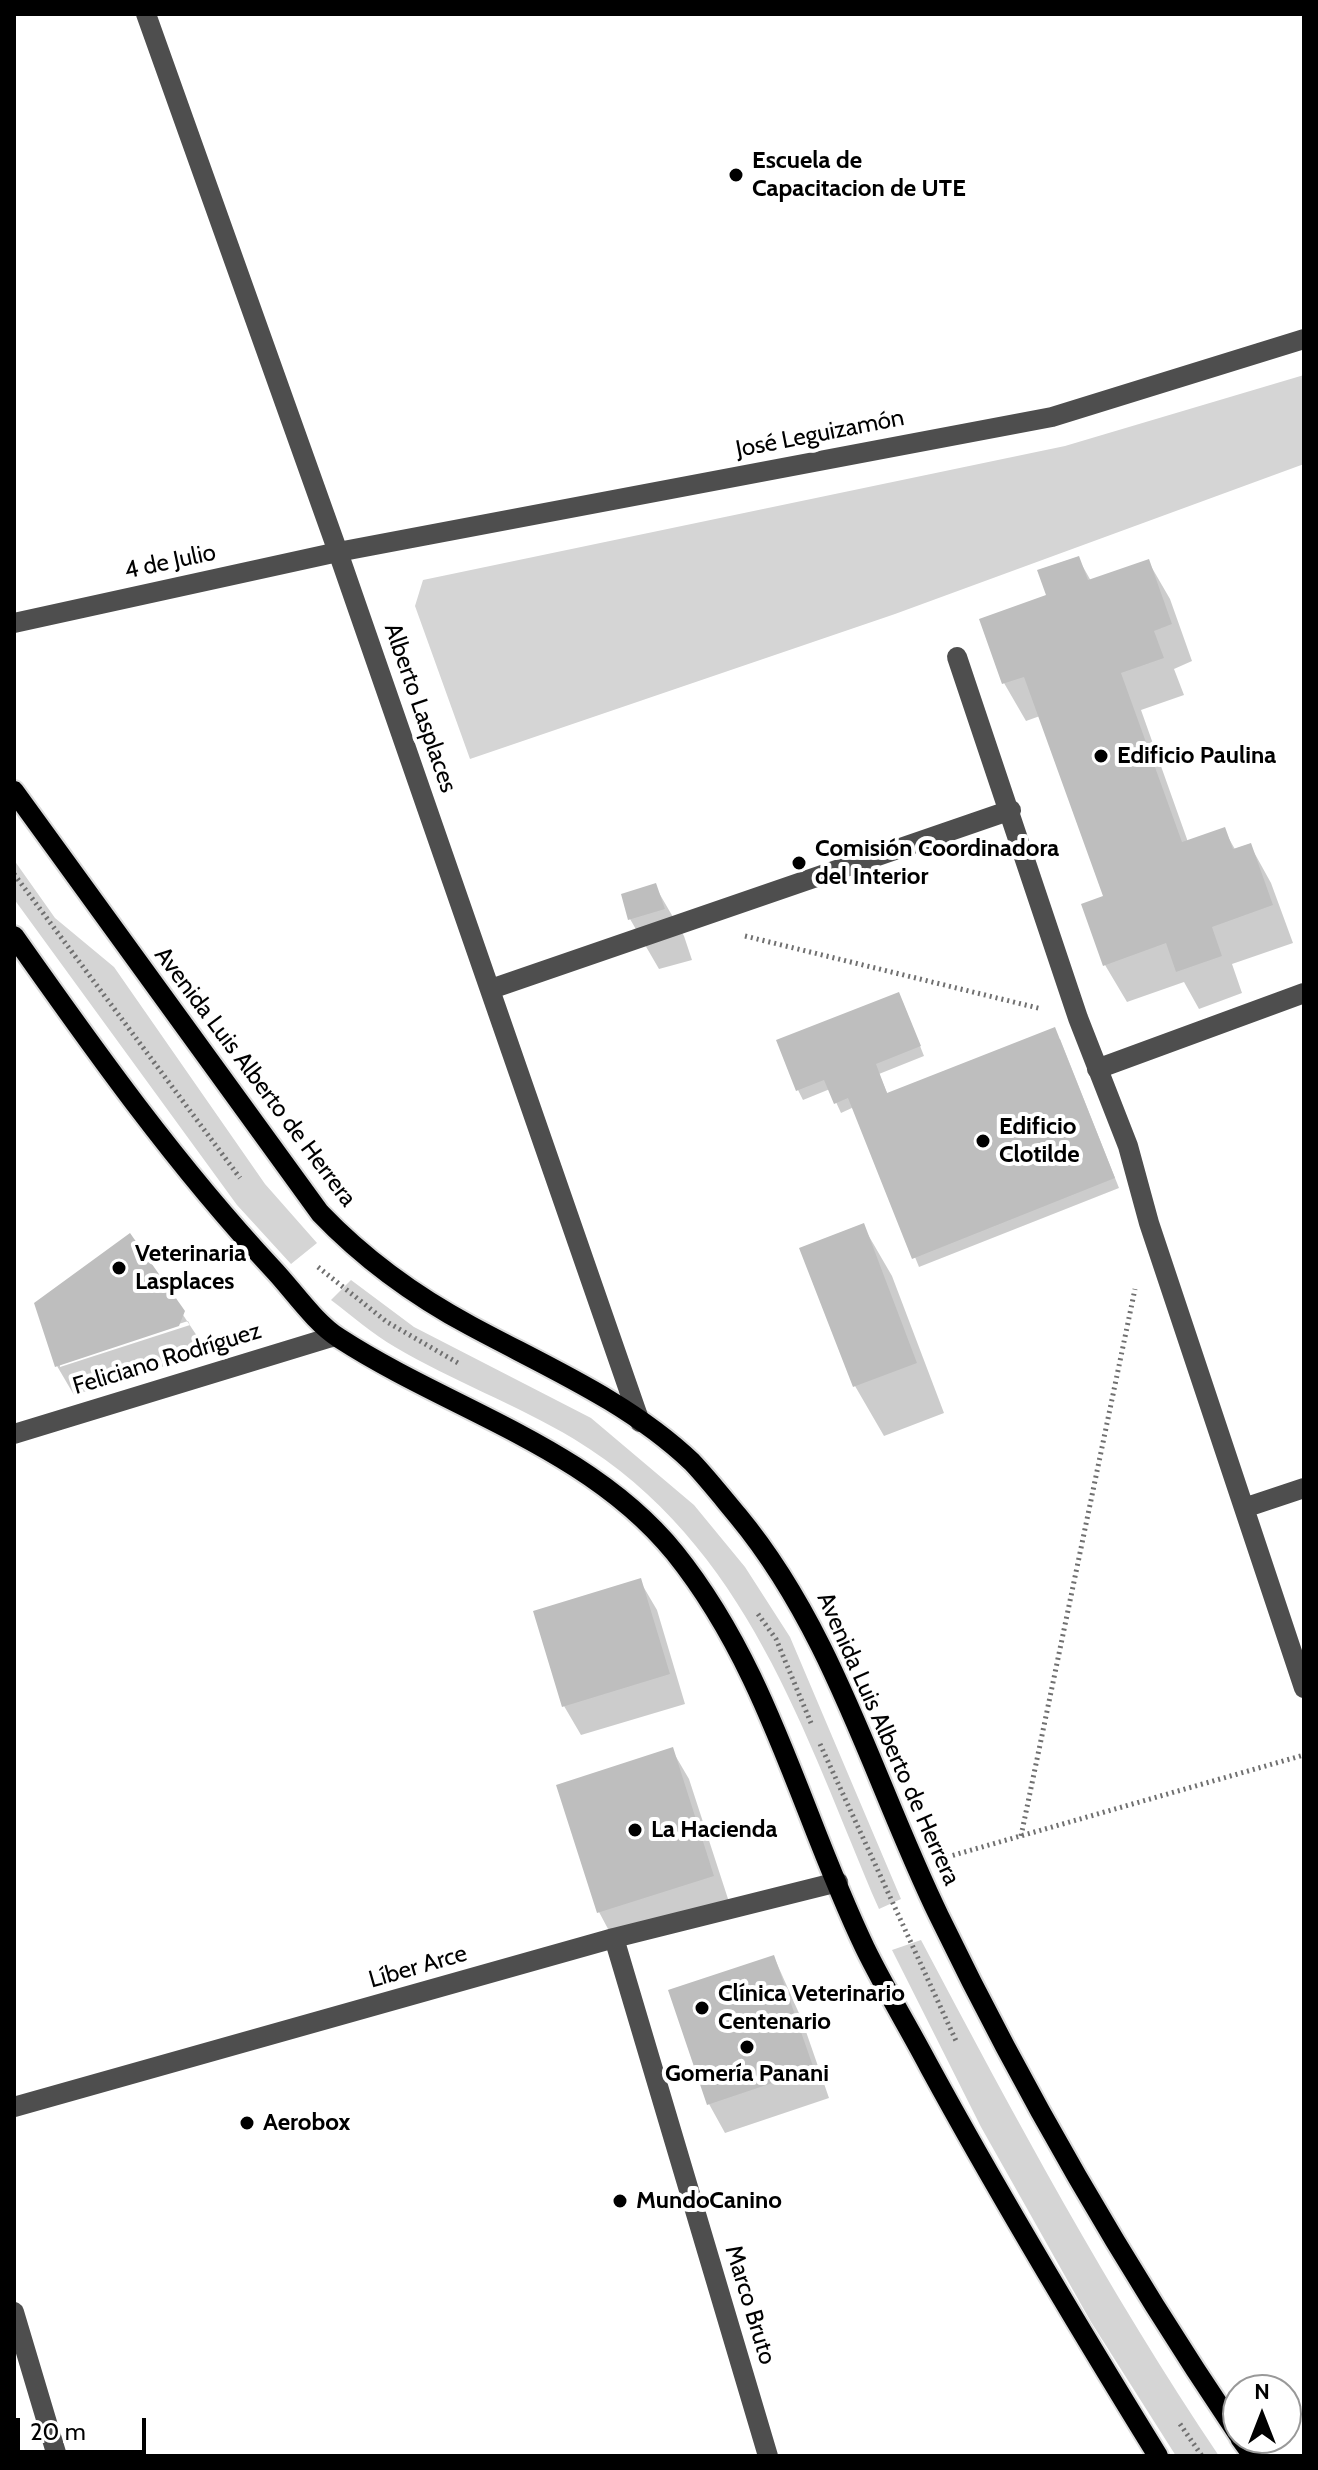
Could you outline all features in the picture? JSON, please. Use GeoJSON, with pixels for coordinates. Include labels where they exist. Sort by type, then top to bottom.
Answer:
{"type":"FeatureCollection","features":[{"type":"Feature","properties":{"kind":"main road","name":"Avenida Luis Alberto de Herrera"},"geometry":{"type":"LineString","coordinates":[[14,791],[320,1213],[345,1238],[417,1294],[592,1390],[640,1422],[691,1462],[777,1564],[816,1632],[915,1866],[1010,2056],[1154,2309],[1222,2411]]}},
{"type":"Feature","properties":{"kind":"main road"},"geometry":{"type":"LineString","coordinates":[[14,936],[96,1052],[213,1204],[335,1336],[562,1458],[617,1497],[671,1549],[733,1637],[783,1744],[865,1948],[1045,2273],[1158,2456]]}},
{"type":"Feature","properties":{"kind":"street","name":"Alberto Lasplaces"},"geometry":{"type":"LineString","coordinates":[[146,14],[338,552],[640,1422]]}},
{"type":"Feature","properties":{"kind":"street","name":"José Leguizamón"},"geometry":{"type":"LineString","coordinates":[[338,552],[1052,417],[1304,339]]}},
{"type":"Feature","properties":{"kind":"street","name":"4 de Julio"},"geometry":{"type":"LineString","coordinates":[[14,623],[338,552]]}},
{"type":"Feature","properties":{"kind":"street"},"geometry":{"type":"LineString","coordinates":[[957,657],[1011,810],[1078,1018],[1128,1146],[1149,1223],[1304,1688]]}},
{"type":"Feature","properties":{"kind":"street"},"geometry":{"type":"LineString","coordinates":[[491,989],[1011,810]]}},
{"type":"Feature","properties":{"kind":"street"},"geometry":{"type":"LineString","coordinates":[[1097,1069],[1304,993]]}},
{"type":"Feature","properties":{"kind":"street","name":"Feliciano Rodríguez"},"geometry":{"type":"LineString","coordinates":[[14,1434],[335,1336]]}},
{"type":"Feature","properties":{"kind":"street"},"geometry":{"type":"LineString","coordinates":[[1244,1508],[1304,1488]]}},
{"type":"Feature","properties":{"kind":"street","name":"Líber Arce"},"geometry":{"type":"LineString","coordinates":[[14,2107],[614,1938],[838,1882]]}},
{"type":"Feature","properties":{"kind":"street","name":"Marco Bruto"},"geometry":{"type":"LineString","coordinates":[[614,1938],[768,2456]]}},
{"type":"Feature","properties":{"kind":"street"},"geometry":{"type":"LineString","coordinates":[[14,2312],[57,2456]]}},
{"type":"Feature","properties":{"kind":"path"},"geometry":{"type":"LineString","coordinates":[[14,874],[250,1190]]}},
{"type":"Feature","properties":{"kind":"path"},"geometry":{"type":"LineString","coordinates":[[685,922],[1078,1018]]}},
{"type":"Feature","properties":{"kind":"path"},"geometry":{"type":"LineString","coordinates":[[291,1288],[345,1238]]}},
{"type":"Feature","properties":{"kind":"path"},"geometry":{"type":"LineString","coordinates":[[311,1260],[342,1290],[387,1322],[465,1367]]}},
{"type":"Feature","properties":{"kind":"path"},"geometry":{"type":"LineString","coordinates":[[1021,1836],[1136,1284]]}},
{"type":"Feature","properties":{"kind":"path"},"geometry":{"type":"LineString","coordinates":[[749,1601],[776,1639],[844,1803],[963,2056]]}},
{"type":"Feature","properties":{"kind":"path"},"geometry":{"type":"LineString","coordinates":[[915,1866],[1304,1755]]}},
{"type":"Feature","properties":{"kind":"path"},"geometry":{"type":"LineString","coordinates":[[865,1948],[940,1918]]}},
{"type":"Feature","properties":{"kind":"path"},"geometry":{"type":"LineString","coordinates":[[1175,2416],[1202,2456]]}},
{"type":"Feature","properties":{"kind":"shaded area"},"geometry":{"type":"Polygon","coordinates":[[[1304,375],[1304,464],[895,614],[470,759],[415,606],[423,580],[1065,446],[1304,375]]]}},
{"type":"Feature","properties":{"kind":"shaded area"},"geometry":{"type":"Polygon","coordinates":[[[14,860],[55,918],[114,967],[265,1184],[317,1243],[291,1264],[237,1205],[14,899],[14,860]]]}},
{"type":"Feature","properties":{"kind":"shaded area"},"geometry":{"type":"Polygon","coordinates":[[[351,1280],[414,1327],[591,1418],[694,1505],[745,1567],[790,1637],[901,1899],[879,1909],[795,1710],[763,1647],[727,1588],[684,1532],[634,1482],[574,1439],[417,1359],[363,1325],[331,1300],[351,1280]]]}},
{"type":"Feature","properties":{"kind":"shaded area"},"geometry":{"type":"Polygon","coordinates":[[[921,1940],[1100,2267],[1219,2456],[1176,2456],[1091,2322],[981,2127],[892,1950],[921,1940]]]}},
{"type":"Feature","properties":{"kind":"building","name":"Edificio Paulina"},"geometry":{"type":"Polygon","coordinates":[[[1079,556],[1088,580],[1149,559],[1172,624],[1154,631],[1164,658],[1121,673],[1182,842],[1225,827],[1233,849],[1251,843],[1273,905],[1212,927],[1222,956],[1176,972],[1166,943],[1103,966],[1081,904],[1103,896],[1024,677],[1002,684],[979,619],[1046,595],[1037,570],[1079,556]]]}},
{"type":"Feature","properties":{"kind":"building"},"geometry":{"type":"Polygon","coordinates":[[[656,883],[665,909],[628,920],[621,894],[656,883]]]}},
{"type":"Feature","properties":{"kind":"building","name":"Edificio Clotilde"},"geometry":{"type":"Polygon","coordinates":[[[899,992],[921,1046],[876,1064],[887,1093],[1055,1027],[1115,1178],[912,1259],[848,1098],[834,1104],[824,1080],[796,1091],[776,1040],[899,992]]]}},
{"type":"Feature","properties":{"kind":"building"},"geometry":{"type":"Polygon","coordinates":[[[864,1223],[917,1363],[853,1387],[799,1248],[864,1223]]]}},
{"type":"Feature","properties":{"kind":"building","name":"Veterinaria Lasplaces"},"geometry":{"type":"Polygon","coordinates":[[[130,1233],[185,1311],[179,1326],[55,1367],[34,1303],[130,1233]]]}},
{"type":"Feature","properties":{"kind":"building"},"geometry":{"type":"Polygon","coordinates":[[[641,1578],[670,1674],[562,1707],[533,1611],[641,1578]]]}},
{"type":"Feature","properties":{"kind":"building","name":"La Hacienda"},"geometry":{"type":"Polygon","coordinates":[[[673,1747],[714,1876],[597,1913],[556,1785],[673,1747]]]}},
{"type":"Feature","properties":{"kind":"building","name":"Gomería Panani"},"geometry":{"type":"Polygon","coordinates":[[[774,1955],[814,2069],[707,2105],[668,1990],[774,1955]]]}},
{"type":"Feature","properties":{"kind":"place","name":"Escuela de Capacitacion de UTE"},"geometry":{"type":"Point","coordinates":[736,175]}},
{"type":"Feature","properties":{"kind":"place","name":"Edificio Paulina"},"geometry":{"type":"Point","coordinates":[1101,756]}},
{"type":"Feature","properties":{"kind":"place","name":"Comisión Coordinadora del Interior"},"geometry":{"type":"Point","coordinates":[799,863]}},
{"type":"Feature","properties":{"kind":"place","name":"Edificio Clotilde"},"geometry":{"type":"Point","coordinates":[983,1141]}},
{"type":"Feature","properties":{"kind":"place","name":"Veterinaria Lasplaces"},"geometry":{"type":"Point","coordinates":[119,1268]}},
{"type":"Feature","properties":{"kind":"place","name":"La Hacienda"},"geometry":{"type":"Point","coordinates":[635,1830]}},
{"type":"Feature","properties":{"kind":"place","name":"Clínica Veterinario Centenario"},"geometry":{"type":"Point","coordinates":[702,2008]}},
{"type":"Feature","properties":{"kind":"place","name":"Gomería Panani"},"geometry":{"type":"Point","coordinates":[747,2047]}},
{"type":"Feature","properties":{"kind":"place","name":"Aerobox"},"geometry":{"type":"Point","coordinates":[247,2123]}},
{"type":"Feature","properties":{"kind":"place","name":"MundoCanino"},"geometry":{"type":"Point","coordinates":[620,2201]}}]}
